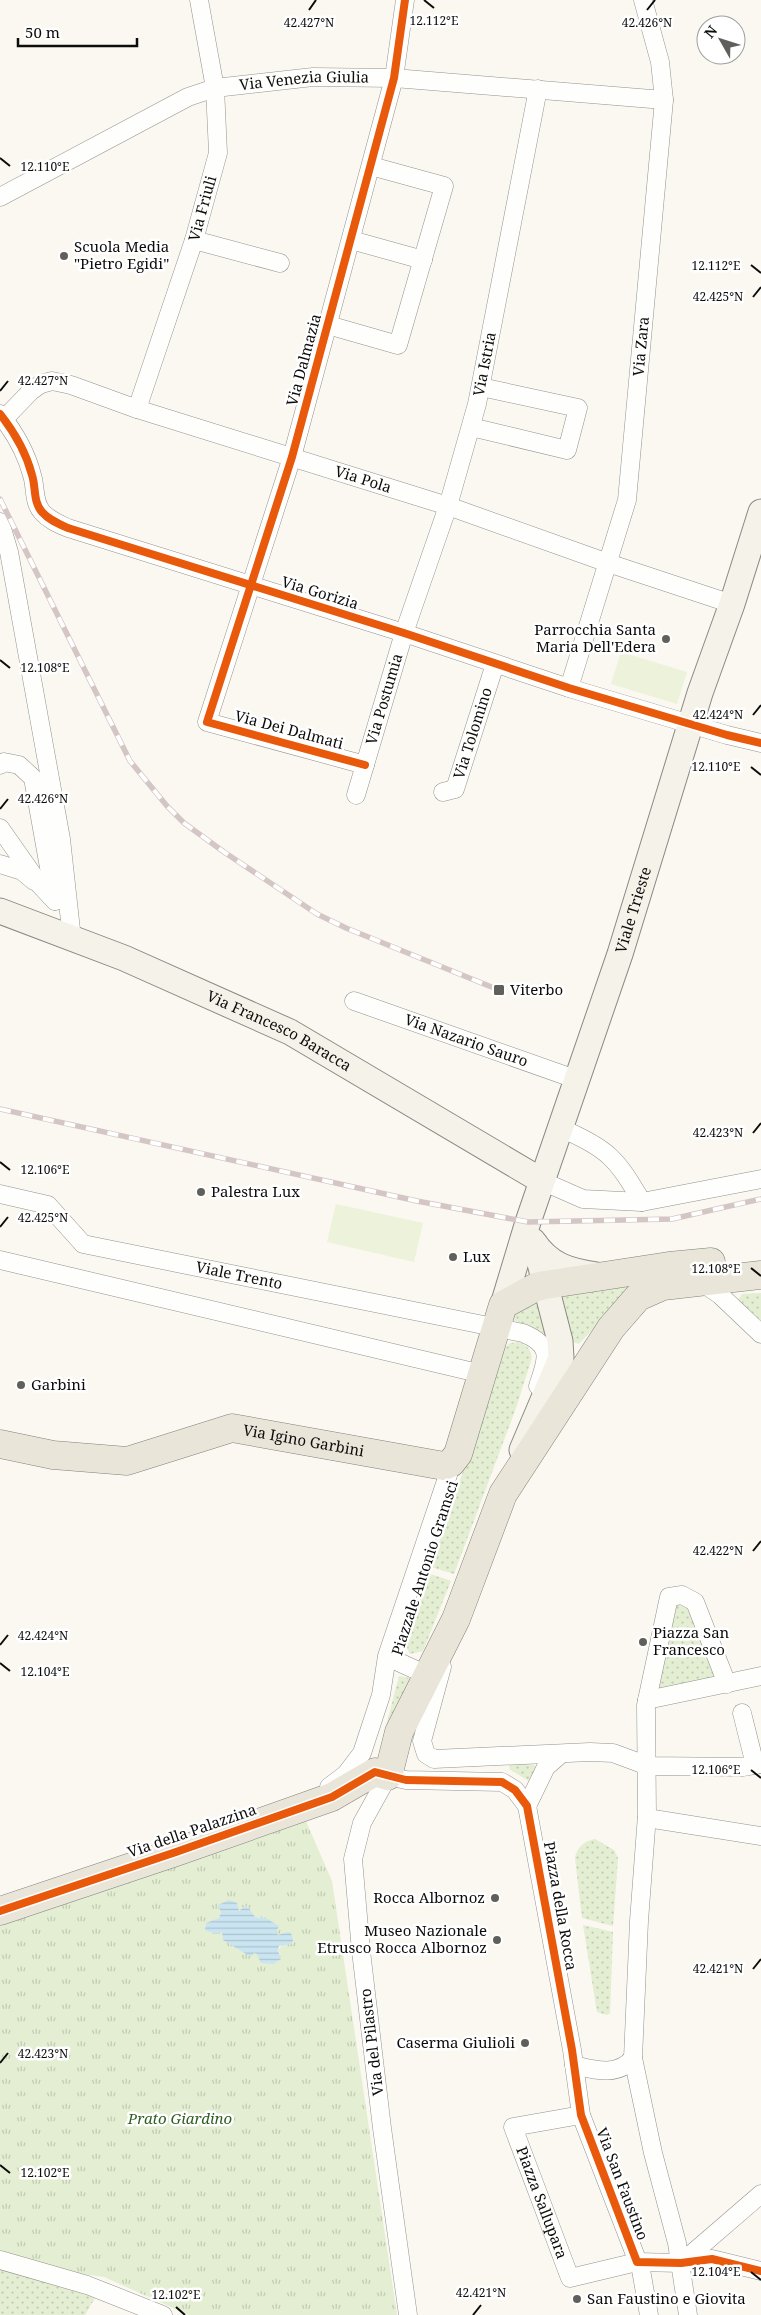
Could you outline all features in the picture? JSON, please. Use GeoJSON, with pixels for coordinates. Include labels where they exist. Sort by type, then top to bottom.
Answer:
{"type":"FeatureCollection","features":[{"type":"Feature","properties":{"kind":"main road","name":"Viale Trieste"},"geometry":{"type":"LineString","coordinates":[[500,1316],[531,1234],[542,1181],[620,954],[691,724],[761,512]]}},
{"type":"Feature","properties":{"kind":"main road","name":"Via Francesco Baracca"},"geometry":{"type":"LineString","coordinates":[[0,911],[71,932],[290,1032],[542,1181]]}},
{"type":"Feature","properties":{"kind":"main road"},"geometry":{"type":"LineString","coordinates":[[531,1234],[548,1258],[569,1271],[602,1276]]}},
{"type":"Feature","properties":{"kind":"main road"},"geometry":{"type":"LineString","coordinates":[[388,1776],[399,1732],[456,1618],[504,1494],[561,1358],[560,1341],[531,1234]]}},
{"type":"Feature","properties":{"kind":"main road"},"geometry":{"type":"LineString","coordinates":[[500,1316],[536,1287],[545,1284],[669,1266],[761,1258]]}},
{"type":"Feature","properties":{"kind":"main road"},"geometry":{"type":"LineString","coordinates":[[504,1494],[611,1328],[638,1298],[663,1286],[761,1275]]}},
{"type":"Feature","properties":{"kind":"main road","name":"Piazzale Antonio Gramsci"},"geometry":{"type":"LineString","coordinates":[[451,1460],[500,1316]]}},
{"type":"Feature","properties":{"kind":"main road","name":"Via Igino Garbini"},"geometry":{"type":"LineString","coordinates":[[0,1444],[53,1455],[127,1461],[232,1428],[451,1460]]}},
{"type":"Feature","properties":{"kind":"main road","name":"Via della Palazzina"},"geometry":{"type":"LineString","coordinates":[[3,1906],[332,1797],[375,1772],[388,1776]]}},
{"type":"Feature","properties":{"kind":"street","name":"Via Friuli"},"geometry":{"type":"LineString","coordinates":[[137,409],[194,240],[218,154],[215,88],[199,0]]}},
{"type":"Feature","properties":{"kind":"street","name":"Via Dalmazia"},"geometry":{"type":"LineString","coordinates":[[207,722],[249,586],[292,457],[394,78],[404,0]]}},
{"type":"Feature","properties":{"kind":"street","name":"Via Zara"},"geometry":{"type":"LineString","coordinates":[[570,688],[627,500],[664,100],[660,62],[643,0]]}},
{"type":"Feature","properties":{"kind":"street","name":"Via Venezia Giulia"},"geometry":{"type":"LineString","coordinates":[[0,197],[188,97],[215,88],[313,78],[394,78],[664,100]]}},
{"type":"Feature","properties":{"kind":"street","name":"Via Istria"},"geometry":{"type":"LineString","coordinates":[[404,633],[448,506],[481,387],[538,89]]}},
{"type":"Feature","properties":{"kind":"street"},"geometry":{"type":"LineString","coordinates":[[328,325],[398,345],[444,186],[370,166]]}},
{"type":"Feature","properties":{"kind":"street"},"geometry":{"type":"LineString","coordinates":[[194,240],[280,263]]}},
{"type":"Feature","properties":{"kind":"street"},"geometry":{"type":"LineString","coordinates":[[350,240],[423,260]]}},
{"type":"Feature","properties":{"kind":"street","name":"Via Pola"},"geometry":{"type":"LineString","coordinates":[[2,417],[31,391],[41,384],[52,381],[87,390],[137,409],[448,506],[608,564],[732,604]]}},
{"type":"Feature","properties":{"kind":"street"},"geometry":{"type":"LineString","coordinates":[[471,427],[567,450],[578,408],[481,387]]}},
{"type":"Feature","properties":{"kind":"street","name":"Via Gorizia"},"geometry":{"type":"LineString","coordinates":[[2,417],[23,448],[33,477],[36,502],[41,511],[50,519],[68,528],[404,633],[570,688],[691,724],[761,742]]}},
{"type":"Feature","properties":{"kind":"street"},"geometry":{"type":"LineString","coordinates":[[0,522],[9,552],[61,839],[71,932]]}},
{"type":"Feature","properties":{"kind":"street","name":"Via Postumia"},"geometry":{"type":"LineString","coordinates":[[356,795],[404,633]]}},
{"type":"Feature","properties":{"kind":"street","name":"Via Tolomino"},"geometry":{"type":"LineString","coordinates":[[442,792],[455,789],[495,664]]}},
{"type":"Feature","properties":{"kind":"street","name":"Via Dei Dalmati"},"geometry":{"type":"LineString","coordinates":[[207,722],[364,765]]}},
{"type":"Feature","properties":{"kind":"street"},"geometry":{"type":"LineString","coordinates":[[0,765],[4,762],[19,765],[33,778],[55,901],[71,932]]}},
{"type":"Feature","properties":{"kind":"street"},"geometry":{"type":"LineString","coordinates":[[0,828],[40,886]]}},
{"type":"Feature","properties":{"kind":"street"},"geometry":{"type":"LineString","coordinates":[[0,864],[22,871],[55,901]]}},
{"type":"Feature","properties":{"kind":"street","name":"Via Nazario Sauro"},"geometry":{"type":"LineString","coordinates":[[354,1001],[578,1080]]}},
{"type":"Feature","properties":{"kind":"street"},"geometry":{"type":"LineString","coordinates":[[560,1128],[588,1140],[609,1154],[625,1172],[642,1202]]}},
{"type":"Feature","properties":{"kind":"street"},"geometry":{"type":"LineString","coordinates":[[542,1181],[583,1199],[642,1202],[761,1179]]}},
{"type":"Feature","properties":{"kind":"street","name":"Viale Trento"},"geometry":{"type":"LineString","coordinates":[[0,1194],[48,1206],[83,1244],[500,1316]]}},
{"type":"Feature","properties":{"kind":"street"},"geometry":{"type":"LineString","coordinates":[[0,1260],[485,1364],[508,1336],[523,1333]]}},
{"type":"Feature","properties":{"kind":"street"},"geometry":{"type":"LineString","coordinates":[[700,1282],[720,1295],[761,1334]]}},
{"type":"Feature","properties":{"kind":"street"},"geometry":{"type":"LineString","coordinates":[[500,1316],[523,1333],[537,1339],[544,1348],[546,1359],[504,1494]]}},
{"type":"Feature","properties":{"kind":"street","name":"Piazzale Antonio Gramsci"},"geometry":{"type":"LineString","coordinates":[[387,1656],[448,1475],[451,1460]]}},
{"type":"Feature","properties":{"kind":"street","name":"Piazzale Antonio Gramsci"},"geometry":{"type":"LineString","coordinates":[[426,1675],[392,1659],[456,1479],[451,1460]]}},
{"type":"Feature","properties":{"kind":"street"},"geometry":{"type":"LineString","coordinates":[[688,2315],[681,2263],[633,2058],[639,1928],[647,1818],[647,1700],[669,1598],[682,1595],[695,1602],[731,1682]]}},
{"type":"Feature","properties":{"kind":"street"},"geometry":{"type":"LineString","coordinates":[[456,1618],[422,1741],[426,1754],[434,1758],[614,1753],[648,1766],[743,1767],[758,1764],[742,1713]]}},
{"type":"Feature","properties":{"kind":"street","name":"Via della Palazzina"},"geometry":{"type":"LineString","coordinates":[[307,1805],[346,1774],[362,1753],[381,1695],[387,1656]]}},
{"type":"Feature","properties":{"kind":"street"},"geometry":{"type":"LineString","coordinates":[[647,1700],[761,1676]]}},
{"type":"Feature","properties":{"kind":"street"},"geometry":{"type":"LineString","coordinates":[[388,1776],[406,1780],[502,1782],[515,1790],[527,1806],[546,1767],[561,1754]]}},
{"type":"Feature","properties":{"kind":"street","name":"Via del Pilastro"},"geometry":{"type":"LineString","coordinates":[[388,1776],[362,1823],[353,1859],[361,1951],[382,2128],[408,2315]]}},
{"type":"Feature","properties":{"kind":"street","name":"Piazza della Rocca"},"geometry":{"type":"LineString","coordinates":[[527,1806],[574,2065],[580,2115]]}},
{"type":"Feature","properties":{"kind":"street"},"geometry":{"type":"LineString","coordinates":[[647,1818],[761,1836]]}},
{"type":"Feature","properties":{"kind":"street"},"geometry":{"type":"LineString","coordinates":[[574,2065],[612,2071],[627,2066],[633,2058]]}},
{"type":"Feature","properties":{"kind":"street","name":"Piazza Sallupara"},"geometry":{"type":"LineString","coordinates":[[580,2115],[513,2127],[570,2278],[637,2262]]}},
{"type":"Feature","properties":{"kind":"street","name":"Via San Faustino"},"geometry":{"type":"LineString","coordinates":[[580,2115],[637,2262],[649,2315]]}},
{"type":"Feature","properties":{"kind":"street"},"geometry":{"type":"LineString","coordinates":[[681,2263],[761,2194]]}},
{"type":"Feature","properties":{"kind":"street"},"geometry":{"type":"LineString","coordinates":[[637,2262],[681,2263],[712,2259],[761,2271]]}},
{"type":"Feature","properties":{"kind":"street"},"geometry":{"type":"LineString","coordinates":[[0,2260],[87,2285],[163,2315]]}},
{"type":"Feature","properties":{"kind":"green space"},"geometry":{"type":"Polygon","coordinates":[[[621,652],[687,672],[677,704],[611,684],[621,652]]]}},
{"type":"Feature","properties":{"kind":"green space"},"geometry":{"type":"Polygon","coordinates":[[[336,1204],[423,1223],[414,1262],[327,1242],[336,1204]]]}},
{"type":"Feature","properties":{"kind":"green space"},"geometry":{"type":"Polygon","coordinates":[[[626,1285],[629,1290],[579,1344],[573,1342],[556,1294],[626,1285]]]}},
{"type":"Feature","properties":{"kind":"green space"},"geometry":{"type":"Polygon","coordinates":[[[761,1293],[761,1321],[738,1300],[742,1294],[761,1293]]]}},
{"type":"Feature","properties":{"kind":"green space"},"geometry":{"type":"Polygon","coordinates":[[[534,1300],[542,1315],[544,1333],[511,1319],[521,1305],[534,1300]]]}},
{"type":"Feature","properties":{"kind":"green space"},"geometry":{"type":"Polygon","coordinates":[[[519,1342],[529,1349],[531,1361],[516,1408],[454,1574],[431,1567],[504,1349],[510,1343],[519,1342]]]}},
{"type":"Feature","properties":{"kind":"green space"},"geometry":{"type":"Polygon","coordinates":[[[428,1573],[451,1581],[423,1651],[410,1654],[405,1643],[428,1573]]]}},
{"type":"Feature","properties":{"kind":"green space"},"geometry":{"type":"Polygon","coordinates":[[[681,1602],[689,1608],[717,1677],[656,1690],[675,1605],[681,1602]]]}},
{"type":"Feature","properties":{"kind":"green space"},"geometry":{"type":"Polygon","coordinates":[[[399,1676],[409,1678],[412,1683],[386,1741],[383,1738],[399,1676]]]}},
{"type":"Feature","properties":{"kind":"green space"},"geometry":{"type":"Polygon","coordinates":[[[512,1763],[534,1765],[537,1767],[529,1781],[509,1769],[512,1763]]]}},
{"type":"Feature","properties":{"kind":"green space","name":"Prato Giardino"},"geometry":{"type":"Polygon","coordinates":[[[305,1819],[332,1881],[397,2315],[189,2315],[104,2277],[40,2268],[0,2255],[0,1920],[305,1819]],[[245,1906],[239,1911],[221,1912],[219,1918],[213,1922],[222,1931],[254,1953],[281,1955],[278,1950],[291,1934],[287,1932],[278,1936],[276,1932],[278,1926],[260,1917],[255,1917],[249,1908],[245,1906]]]}},
{"type":"Feature","properties":{"kind":"green space"},"geometry":{"type":"Polygon","coordinates":[[[595,1839],[614,1850],[618,1858],[613,1926],[582,1918],[575,1858],[577,1851],[582,1845],[595,1839]]]}},
{"type":"Feature","properties":{"kind":"green space"},"geometry":{"type":"Polygon","coordinates":[[[583,1925],[613,1932],[610,2013],[607,2015],[597,2012],[583,1925]]]}},
{"type":"Feature","properties":{"kind":"green space"},"geometry":{"type":"Polygon","coordinates":[[[0,2265],[95,2298],[85,2315],[0,2315],[0,2265]]]}},
{"type":"Feature","properties":{"kind":"water"},"geometry":{"type":"Polygon","coordinates":[[[229,1900],[237,1903],[239,1911],[245,1906],[249,1908],[255,1917],[266,1918],[279,1926],[276,1932],[278,1935],[287,1932],[291,1933],[292,1944],[279,1946],[278,1950],[281,1959],[273,1964],[261,1963],[257,1954],[254,1953],[251,1957],[223,1940],[222,1932],[215,1934],[205,1930],[206,1923],[219,1918],[221,1912],[218,1905],[229,1900]]]}},
{"type":"Feature","properties":{"kind":"railway"},"geometry":{"type":"LineString","coordinates":[[0,499],[130,761],[167,806],[184,823],[317,914],[346,928],[499,990]]}},
{"type":"Feature","properties":{"kind":"railway"},"geometry":{"type":"LineString","coordinates":[[0,1109],[417,1201],[528,1222],[672,1219],[761,1199]]}},
{"type":"Feature","properties":{"kind":"cycle path"},"geometry":{"type":"LineString","coordinates":[[365,765],[207,722],[292,457],[394,78],[405,0]]}},
{"type":"Feature","properties":{"kind":"cycle path"},"geometry":{"type":"LineString","coordinates":[[0,414],[27,458],[39,508],[51,520],[68,528],[404,633],[569,688],[727,735],[761,743]]}},
{"type":"Feature","properties":{"kind":"cycle path"},"geometry":{"type":"LineString","coordinates":[[0,1911],[332,1797],[375,1772],[406,1780],[502,1782],[515,1790],[527,1806],[572,2050],[581,2115],[637,2262],[681,2263],[712,2259],[761,2271]]}},
{"type":"Feature","properties":{"kind":"place","name":"Scuola Media \"Pietro Egidi\""},"geometry":{"type":"Point","coordinates":[64,256]}},
{"type":"Feature","properties":{"kind":"place","name":"Parrocchia Santa Maria Dell'Edera"},"geometry":{"type":"Point","coordinates":[666,639]}},
{"type":"Feature","properties":{"kind":"place","name":"Viterbo"},"geometry":{"type":"Point","coordinates":[499,990]}},
{"type":"Feature","properties":{"kind":"place","name":"Palestra Lux"},"geometry":{"type":"Point","coordinates":[201,1192]}},
{"type":"Feature","properties":{"kind":"place","name":"Lux"},"geometry":{"type":"Point","coordinates":[453,1257]}},
{"type":"Feature","properties":{"kind":"place","name":"Garbini"},"geometry":{"type":"Point","coordinates":[21,1385]}},
{"type":"Feature","properties":{"kind":"place","name":"Piazza San Francesco"},"geometry":{"type":"Point","coordinates":[643,1642]}},
{"type":"Feature","properties":{"kind":"place","name":"Rocca Albornoz"},"geometry":{"type":"Point","coordinates":[495,1898]}},
{"type":"Feature","properties":{"kind":"place","name":"Museo Nazionale Etrusco Rocca Albornoz"},"geometry":{"type":"Point","coordinates":[497,1940]}},
{"type":"Feature","properties":{"kind":"place","name":"Caserma Giulioli"},"geometry":{"type":"Point","coordinates":[525,2043]}},
{"type":"Feature","properties":{"kind":"place","name":"San Faustino e Giovita"},"geometry":{"type":"Point","coordinates":[577,2299]}}]}
